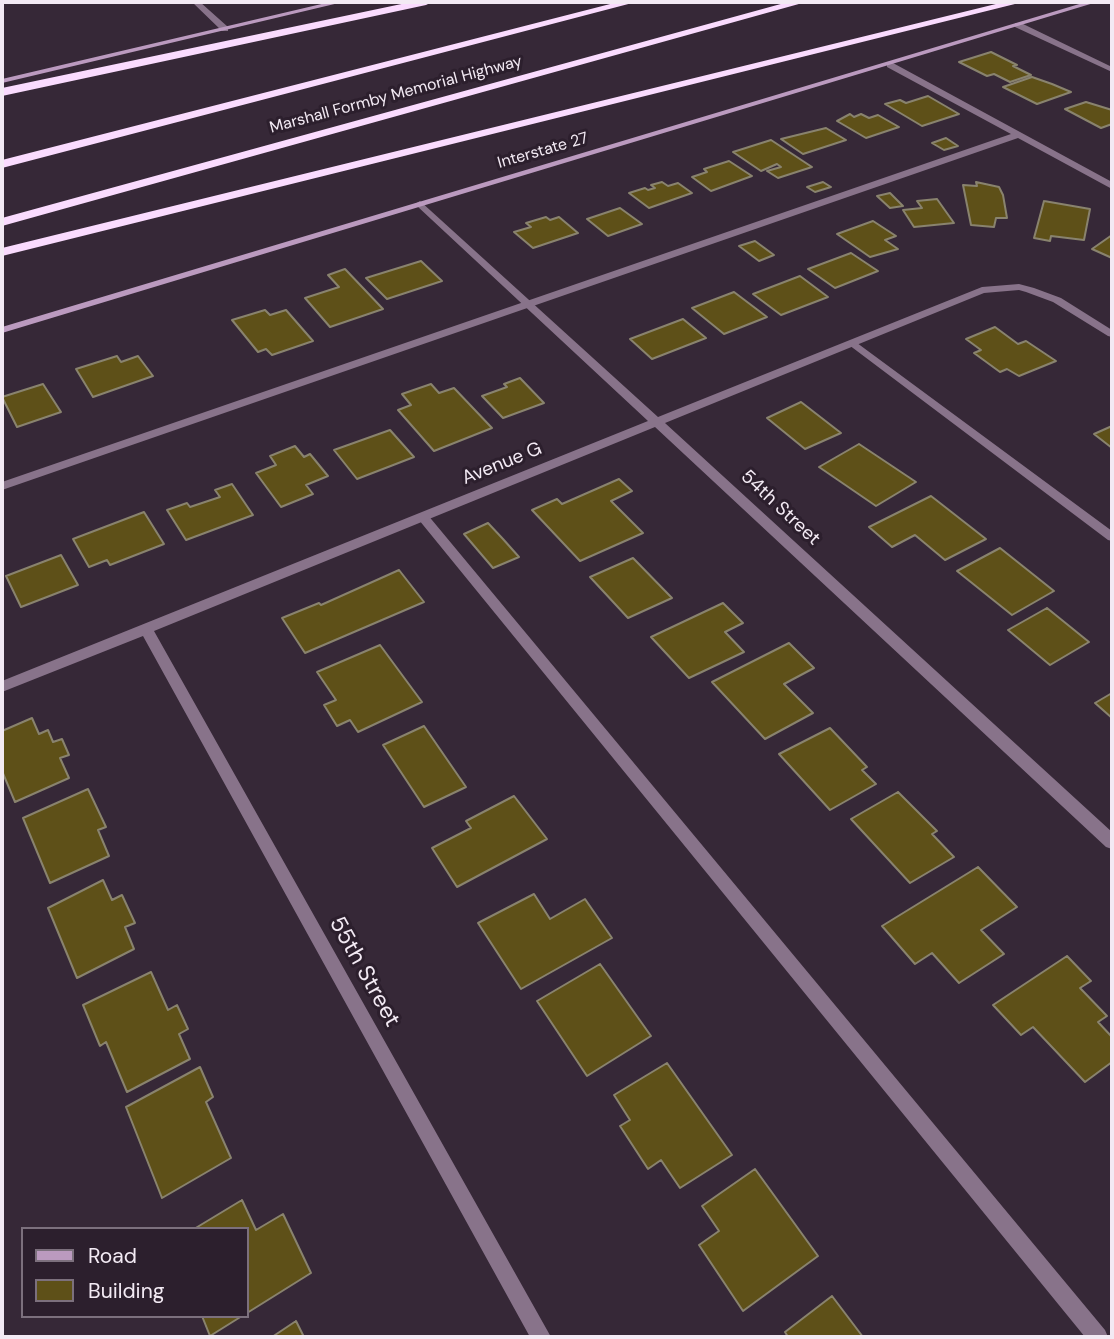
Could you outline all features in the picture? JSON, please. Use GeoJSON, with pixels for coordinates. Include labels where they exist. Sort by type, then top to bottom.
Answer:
{"type":"FeatureCollection","features":[{"type":"Feature","properties":{"kind":"highway"},"geometry":{"type":"LineString","coordinates":[[2,92],[426,2]]}},
{"type":"Feature","properties":{"kind":"highway","name":"Marshall Formby Memorial Highway"},"geometry":{"type":"LineString","coordinates":[[2,164],[630,2]]}},
{"type":"Feature","properties":{"kind":"highway","name":"Marshall Formby Memorial Highway"},"geometry":{"type":"LineString","coordinates":[[2,222],[800,2]]}},
{"type":"Feature","properties":{"kind":"highway"},"geometry":{"type":"LineString","coordinates":[[2,251],[1017,2]]}},
{"type":"Feature","properties":{"kind":"main road"},"geometry":{"type":"LineString","coordinates":[[2,81],[339,2]]}},
{"type":"Feature","properties":{"kind":"main road","name":"Interstate 27"},"geometry":{"type":"LineString","coordinates":[[2,330],[1094,2]]}},
{"type":"Feature","properties":{"kind":"street"},"geometry":{"type":"LineString","coordinates":[[196,2],[225,29]]}},
{"type":"Feature","properties":{"kind":"street"},"geometry":{"type":"LineString","coordinates":[[1018,25],[1112,70]]}},
{"type":"Feature","properties":{"kind":"street"},"geometry":{"type":"LineString","coordinates":[[890,65],[1112,186]]}},
{"type":"Feature","properties":{"kind":"street"},"geometry":{"type":"LineString","coordinates":[[2,486],[1018,135]]}},
{"type":"Feature","properties":{"kind":"street","name":"54th Street"},"geometry":{"type":"LineString","coordinates":[[419,204],[1112,842]]}},
{"type":"Feature","properties":{"kind":"street","name":"Avenue G"},"geometry":{"type":"LineString","coordinates":[[2,687],[982,290],[1019,287],[1057,300],[1112,334]]}},
{"type":"Feature","properties":{"kind":"street"},"geometry":{"type":"LineString","coordinates":[[853,343],[1112,537]]}},
{"type":"Feature","properties":{"kind":"street"},"geometry":{"type":"LineString","coordinates":[[423,517],[1098,1337]]}},
{"type":"Feature","properties":{"kind":"street","name":"55th Street"},"geometry":{"type":"LineString","coordinates":[[146,629],[541,1337]]}},
{"type":"Feature","properties":{"kind":"building"},"geometry":{"type":"Polygon","coordinates":[[[991,52],[1031,75],[1010,82],[994,74],[987,76],[959,62],[991,52]]]}},
{"type":"Feature","properties":{"kind":"building"},"geometry":{"type":"Polygon","coordinates":[[[1032,77],[1071,92],[1037,104],[1003,87],[1032,77]]]}},
{"type":"Feature","properties":{"kind":"building"},"geometry":{"type":"Polygon","coordinates":[[[928,96],[959,114],[922,126],[885,104],[900,100],[906,103],[928,96]]]}},
{"type":"Feature","properties":{"kind":"building"},"geometry":{"type":"Polygon","coordinates":[[[1086,102],[1112,110],[1112,124],[1101,128],[1065,109],[1086,102]]]}},
{"type":"Feature","properties":{"kind":"building"},"geometry":{"type":"Polygon","coordinates":[[[850,114],[854,117],[861,114],[869,118],[878,115],[899,127],[866,138],[837,121],[850,114]]]}},
{"type":"Feature","properties":{"kind":"building"},"geometry":{"type":"Polygon","coordinates":[[[826,128],[846,140],[803,154],[781,139],[826,128]]]}},
{"type":"Feature","properties":{"kind":"building"},"geometry":{"type":"Polygon","coordinates":[[[946,138],[958,146],[944,150],[932,143],[946,138]]]}},
{"type":"Feature","properties":{"kind":"building"},"geometry":{"type":"Polygon","coordinates":[[[771,140],[812,167],[778,178],[767,171],[781,167],[777,164],[761,171],[733,152],[771,140]]]}},
{"type":"Feature","properties":{"kind":"building"},"geometry":{"type":"Polygon","coordinates":[[[729,161],[752,176],[711,191],[692,177],[707,172],[704,169],[729,161]]]}},
{"type":"Feature","properties":{"kind":"building"},"geometry":{"type":"Polygon","coordinates":[[[662,182],[668,186],[678,183],[692,193],[649,208],[629,193],[655,188],[651,185],[662,182]]]}},
{"type":"Feature","properties":{"kind":"building"},"geometry":{"type":"Polygon","coordinates":[[[823,182],[831,187],[815,192],[807,187],[823,182]]]}},
{"type":"Feature","properties":{"kind":"building"},"geometry":{"type":"Polygon","coordinates":[[[976,182],[999,187],[1003,195],[1007,218],[996,218],[994,227],[971,225],[963,185],[977,186],[976,182]]]}},
{"type":"Feature","properties":{"kind":"building"},"geometry":{"type":"Polygon","coordinates":[[[890,193],[903,206],[890,208],[877,196],[890,193]]]}},
{"type":"Feature","properties":{"kind":"building"},"geometry":{"type":"Polygon","coordinates":[[[937,199],[954,223],[914,227],[903,210],[922,208],[917,201],[937,199]]]}},
{"type":"Feature","properties":{"kind":"building"},"geometry":{"type":"Polygon","coordinates":[[[1044,201],[1090,209],[1084,240],[1051,236],[1050,241],[1034,238],[1044,201]]]}},
{"type":"Feature","properties":{"kind":"building"},"geometry":{"type":"Polygon","coordinates":[[[620,208],[642,224],[608,236],[587,219],[620,208]]]}},
{"type":"Feature","properties":{"kind":"building"},"geometry":{"type":"Polygon","coordinates":[[[546,217],[550,220],[559,217],[578,233],[533,248],[514,232],[531,227],[526,223],[546,217]]]}},
{"type":"Feature","properties":{"kind":"building"},"geometry":{"type":"Polygon","coordinates":[[[873,221],[896,236],[885,240],[898,249],[870,257],[837,234],[873,221]]]}},
{"type":"Feature","properties":{"kind":"building"},"geometry":{"type":"Polygon","coordinates":[[[1112,235],[1112,258],[1092,249],[1112,235]]]}},
{"type":"Feature","properties":{"kind":"building"},"geometry":{"type":"Polygon","coordinates":[[[755,241],[774,255],[759,261],[739,246],[755,241]]]}},
{"type":"Feature","properties":{"kind":"building"},"geometry":{"type":"Polygon","coordinates":[[[851,253],[878,271],[835,288],[808,269],[851,253]]]}},
{"type":"Feature","properties":{"kind":"building"},"geometry":{"type":"Polygon","coordinates":[[[421,261],[442,281],[387,299],[366,278],[421,261]]]}},
{"type":"Feature","properties":{"kind":"building"},"geometry":{"type":"Polygon","coordinates":[[[345,269],[383,309],[330,327],[305,298],[339,287],[328,275],[345,269]]]}},
{"type":"Feature","properties":{"kind":"building"},"geometry":{"type":"Polygon","coordinates":[[[800,276],[828,297],[781,315],[753,294],[800,276]]]}},
{"type":"Feature","properties":{"kind":"building"},"geometry":{"type":"Polygon","coordinates":[[[734,292],[767,317],[724,334],[692,308],[734,292]]]}},
{"type":"Feature","properties":{"kind":"building"},"geometry":{"type":"Polygon","coordinates":[[[265,310],[270,315],[286,310],[313,341],[272,355],[266,349],[258,352],[232,320],[265,310]]]}},
{"type":"Feature","properties":{"kind":"building"},"geometry":{"type":"Polygon","coordinates":[[[683,319],[706,338],[652,359],[630,339],[683,319]]]}},
{"type":"Feature","properties":{"kind":"building"},"geometry":{"type":"Polygon","coordinates":[[[995,327],[1018,344],[1026,341],[1056,361],[1019,376],[1007,369],[1000,372],[974,353],[981,350],[966,339],[995,327]]]}},
{"type":"Feature","properties":{"kind":"building"},"geometry":{"type":"Polygon","coordinates":[[[117,356],[121,362],[138,356],[153,376],[93,397],[76,369],[117,356]]]}},
{"type":"Feature","properties":{"kind":"building"},"geometry":{"type":"Polygon","coordinates":[[[520,378],[544,403],[503,418],[482,396],[507,387],[504,384],[520,378]]]}},
{"type":"Feature","properties":{"kind":"building"},"geometry":{"type":"Polygon","coordinates":[[[43,384],[61,412],[17,427],[2,397],[43,384]]]}},
{"type":"Feature","properties":{"kind":"building"},"geometry":{"type":"Polygon","coordinates":[[[431,384],[439,393],[454,388],[492,428],[434,451],[398,410],[411,405],[402,394],[431,384]]]}},
{"type":"Feature","properties":{"kind":"building"},"geometry":{"type":"Polygon","coordinates":[[[801,402],[841,433],[805,449],[767,418],[801,402]]]}},
{"type":"Feature","properties":{"kind":"building"},"geometry":{"type":"Polygon","coordinates":[[[1112,426],[1112,448],[1094,434],[1112,426]]]}},
{"type":"Feature","properties":{"kind":"building"},"geometry":{"type":"Polygon","coordinates":[[[390,430],[414,457],[357,479],[334,450],[390,430]]]}},
{"type":"Feature","properties":{"kind":"building"},"geometry":{"type":"Polygon","coordinates":[[[859,444],[916,482],[876,506],[819,467],[859,444]]]}},
{"type":"Feature","properties":{"kind":"building"},"geometry":{"type":"Polygon","coordinates":[[[295,446],[304,457],[310,454],[328,476],[306,485],[313,494],[281,507],[256,473],[276,465],[270,456],[295,446]]]}},
{"type":"Feature","properties":{"kind":"building"},"geometry":{"type":"Polygon","coordinates":[[[619,479],[632,491],[611,501],[643,533],[580,561],[532,510],[557,499],[562,504],[619,479]]]}},
{"type":"Feature","properties":{"kind":"building"},"geometry":{"type":"Polygon","coordinates":[[[232,484],[253,515],[186,540],[167,510],[187,503],[190,507],[220,497],[215,490],[232,484]]]}},
{"type":"Feature","properties":{"kind":"building"},"geometry":{"type":"Polygon","coordinates":[[[931,496],[986,539],[945,560],[915,535],[892,547],[869,527],[931,496]]]}},
{"type":"Feature","properties":{"kind":"building"},"geometry":{"type":"Polygon","coordinates":[[[144,512],[164,544],[110,565],[107,560],[89,567],[73,539],[144,512]]]}},
{"type":"Feature","properties":{"kind":"building"},"geometry":{"type":"Polygon","coordinates":[[[488,523],[519,557],[493,568],[464,534],[488,523]]]}},
{"type":"Feature","properties":{"kind":"building"},"geometry":{"type":"Polygon","coordinates":[[[1000,548],[1054,591],[1012,615],[957,571],[1000,548]]]}},
{"type":"Feature","properties":{"kind":"building"},"geometry":{"type":"Polygon","coordinates":[[[61,555],[78,585],[21,607],[6,576],[61,555]]]}},
{"type":"Feature","properties":{"kind":"building"},"geometry":{"type":"Polygon","coordinates":[[[633,558],[672,598],[628,618],[590,577],[633,558]]]}},
{"type":"Feature","properties":{"kind":"building"},"geometry":{"type":"Polygon","coordinates":[[[399,570],[424,602],[305,653],[282,618],[319,603],[321,605],[399,570]]]}},
{"type":"Feature","properties":{"kind":"building"},"geometry":{"type":"Polygon","coordinates":[[[723,603],[743,623],[725,632],[744,652],[689,678],[651,637],[723,603]]]}},
{"type":"Feature","properties":{"kind":"building"},"geometry":{"type":"Polygon","coordinates":[[[1047,608],[1089,642],[1050,665],[1008,630],[1047,608]]]}},
{"type":"Feature","properties":{"kind":"building"},"geometry":{"type":"Polygon","coordinates":[[[789,643],[814,668],[784,684],[813,713],[765,739],[712,682],[789,643]]]}},
{"type":"Feature","properties":{"kind":"building"},"geometry":{"type":"Polygon","coordinates":[[[380,645],[422,702],[358,732],[350,720],[337,726],[324,705],[336,700],[317,672],[380,645]]]}},
{"type":"Feature","properties":{"kind":"building"},"geometry":{"type":"Polygon","coordinates":[[[1112,693],[1112,718],[1095,703],[1112,693]]]}},
{"type":"Feature","properties":{"kind":"building"},"geometry":{"type":"Polygon","coordinates":[[[32,718],[39,734],[48,730],[53,742],[62,739],[69,755],[60,758],[69,778],[15,802],[2,771],[2,731],[32,718]]]}},
{"type":"Feature","properties":{"kind":"building"},"geometry":{"type":"Polygon","coordinates":[[[424,726],[466,787],[424,807],[383,745],[424,726]]]}},
{"type":"Feature","properties":{"kind":"building"},"geometry":{"type":"Polygon","coordinates":[[[830,728],[867,767],[862,770],[876,784],[830,810],[779,754],[830,728]]]}},
{"type":"Feature","properties":{"kind":"building"},"geometry":{"type":"Polygon","coordinates":[[[88,789],[106,827],[98,830],[109,856],[50,883],[23,818],[88,789]]]}},
{"type":"Feature","properties":{"kind":"building"},"geometry":{"type":"Polygon","coordinates":[[[898,792],[937,831],[932,834],[954,857],[910,883],[851,819],[898,792]]]}},
{"type":"Feature","properties":{"kind":"building"},"geometry":{"type":"Polygon","coordinates":[[[514,796],[547,839],[457,887],[432,848],[471,828],[466,821],[514,796]]]}},
{"type":"Feature","properties":{"kind":"building"},"geometry":{"type":"Polygon","coordinates":[[[978,867],[1017,907],[981,930],[1004,954],[959,983],[932,953],[915,964],[882,926],[978,867]]]}},
{"type":"Feature","properties":{"kind":"building"},"geometry":{"type":"Polygon","coordinates":[[[103,880],[112,900],[122,895],[135,923],[125,927],[134,949],[77,978],[48,908],[103,880]]]}},
{"type":"Feature","properties":{"kind":"building"},"geometry":{"type":"Polygon","coordinates":[[[534,894],[550,919],[585,899],[612,938],[521,989],[478,923],[534,894]]]}},
{"type":"Feature","properties":{"kind":"building"},"geometry":{"type":"Polygon","coordinates":[[[1067,956],[1091,981],[1080,988],[1107,1016],[1098,1022],[1112,1037],[1112,1062],[1085,1082],[1033,1027],[1021,1035],[993,1005],[1067,956]]]}},
{"type":"Feature","properties":{"kind":"building"},"geometry":{"type":"Polygon","coordinates":[[[600,964],[651,1036],[587,1076],[537,1001],[600,964]]]}},
{"type":"Feature","properties":{"kind":"building"},"geometry":{"type":"Polygon","coordinates":[[[151,972],[168,1010],[177,1005],[188,1029],[179,1034],[190,1059],[127,1092],[106,1042],[100,1046],[83,1005],[151,972]]]}},
{"type":"Feature","properties":{"kind":"building"},"geometry":{"type":"Polygon","coordinates":[[[667,1063],[732,1155],[680,1188],[661,1160],[648,1169],[620,1126],[630,1120],[614,1095],[667,1063]]]}},
{"type":"Feature","properties":{"kind":"building"},"geometry":{"type":"Polygon","coordinates":[[[200,1067],[213,1097],[206,1102],[231,1158],[162,1198],[126,1107],[200,1067]]]}},
{"type":"Feature","properties":{"kind":"building"},"geometry":{"type":"Polygon","coordinates":[[[755,1169],[818,1256],[743,1311],[699,1245],[719,1231],[702,1206],[755,1169]]]}},
{"type":"Feature","properties":{"kind":"building"},"geometry":{"type":"Polygon","coordinates":[[[242,1200],[256,1230],[283,1214],[311,1273],[248,1312],[248,1227],[197,1227],[242,1200]]]}},
{"type":"Feature","properties":{"kind":"building"},"geometry":{"type":"Polygon","coordinates":[[[832,1296],[863,1337],[788,1337],[785,1332],[832,1296]]]}},
{"type":"Feature","properties":{"kind":"building"},"geometry":{"type":"Polygon","coordinates":[[[203,1318],[239,1318],[210,1336],[203,1318]]]}},
{"type":"Feature","properties":{"kind":"building"},"geometry":{"type":"Polygon","coordinates":[[[296,1321],[304,1337],[272,1337],[296,1321]]]}}]}
